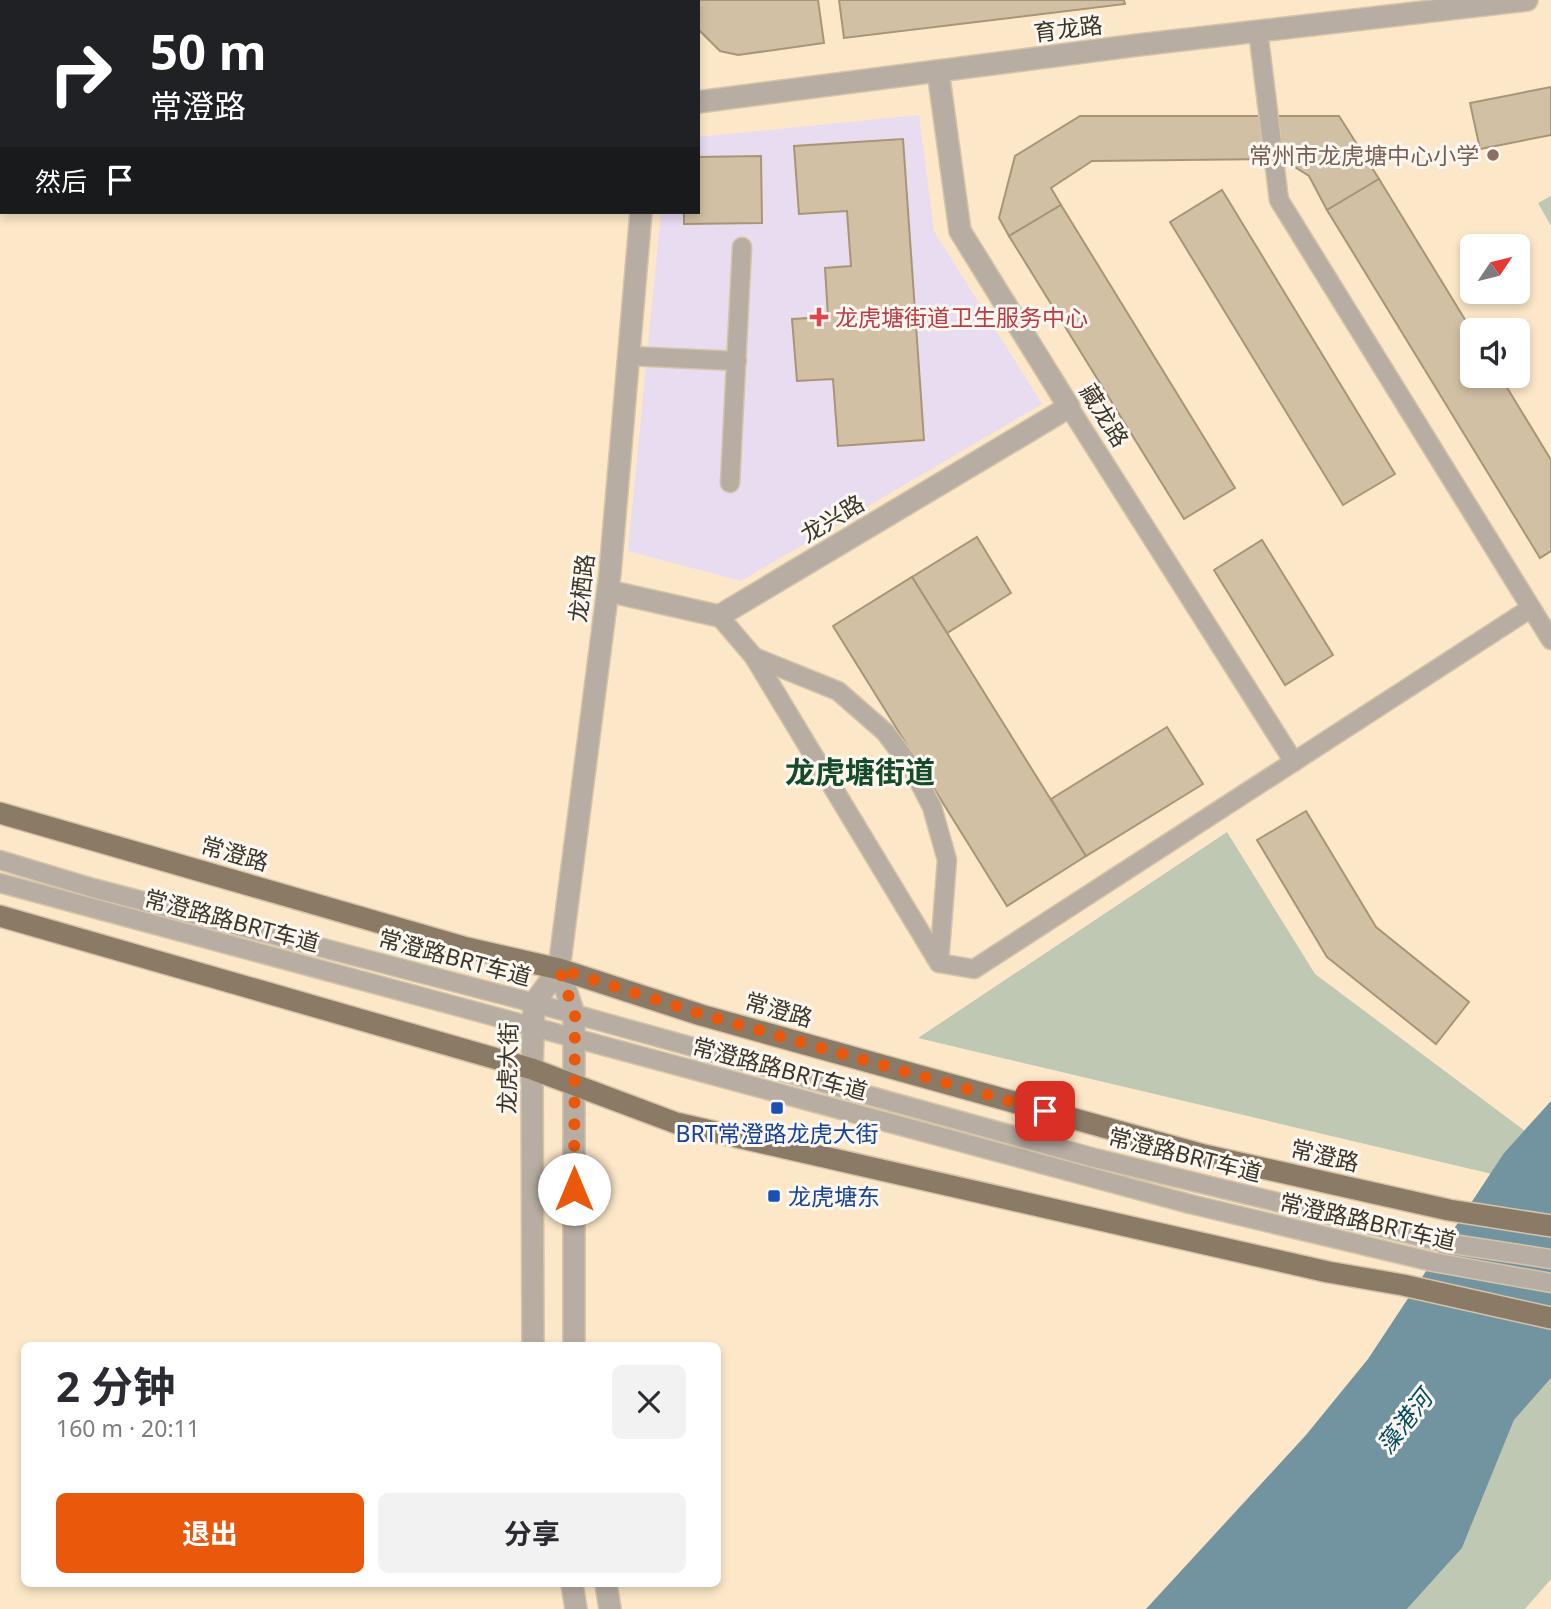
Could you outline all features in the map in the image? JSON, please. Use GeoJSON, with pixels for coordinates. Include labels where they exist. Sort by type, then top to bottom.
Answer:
{"type":"FeatureCollection","features":[{"type":"Feature","properties":{"kind":"main road","name":"常澄路"},"geometry":{"type":"LineString","coordinates":[[0,813],[467,948],[559,969],[701,1014],[1205,1155],[1449,1210],[1551,1226]]}},
{"type":"Feature","properties":{"kind":"main road"},"geometry":{"type":"LineString","coordinates":[[0,916],[532,1069],[676,1123],[1314,1269],[1403,1285],[1551,1318]]}},
{"type":"Feature","properties":{"kind":"street","name":"育龙路"},"geometry":{"type":"LineString","coordinates":[[700,102],[1527,0]]}},
{"type":"Feature","properties":{"kind":"street","name":"藏龙路"},"geometry":{"type":"LineString","coordinates":[[938,71],[961,232],[1069,407]]}},
{"type":"Feature","properties":{"kind":"street","name":"龙栖路"},"geometry":{"type":"LineString","coordinates":[[559,969],[608,591],[640,214]]}},
{"type":"Feature","properties":{"kind":"street","name":"龙兴路"},"geometry":{"type":"LineString","coordinates":[[719,615],[1069,407]]}},
{"type":"Feature","properties":{"kind":"street"},"geometry":{"type":"LineString","coordinates":[[608,591],[719,615]]}},
{"type":"Feature","properties":{"kind":"street"},"geometry":{"type":"LineString","coordinates":[[559,969],[575,1014],[574,1342]]}},
{"type":"Feature","properties":{"kind":"street","name":"龙虎大街"},"geometry":{"type":"LineString","coordinates":[[533,1342],[534,1003],[559,969]]}},
{"type":"Feature","properties":{"kind":"street"},"geometry":{"type":"LineString","coordinates":[[572,1587],[576,1609]]}},
{"type":"Feature","properties":{"kind":"street"},"geometry":{"type":"LineString","coordinates":[[606,1587],[610,1609]]}},
{"type":"Feature","properties":{"kind":"lane"},"geometry":{"type":"LineString","coordinates":[[1258,32],[1279,200],[1551,640]]}},
{"type":"Feature","properties":{"kind":"lane"},"geometry":{"type":"LineString","coordinates":[[730,483],[742,247]]}},
{"type":"Feature","properties":{"kind":"lane"},"geometry":{"type":"LineString","coordinates":[[628,356],[737,361]]}},
{"type":"Feature","properties":{"kind":"lane","name":"藏龙路"},"geometry":{"type":"LineString","coordinates":[[1069,407],[1294,762]]}},
{"type":"Feature","properties":{"kind":"lane"},"geometry":{"type":"LineString","coordinates":[[719,615],[754,657],[939,963],[974,969],[1531,608]]}},
{"type":"Feature","properties":{"kind":"lane"},"geometry":{"type":"LineString","coordinates":[[754,657],[838,691],[885,732],[912,768],[932,807],[947,860],[939,963]]}},
{"type":"Feature","properties":{"kind":"lane","name":"常澄路BRT车道"},"geometry":{"type":"LineString","coordinates":[[0,860],[93,888],[575,1014],[1095,1157],[1423,1238],[1551,1259]]}},
{"type":"Feature","properties":{"kind":"lane","name":"常澄路路BRT车道"},"geometry":{"type":"LineString","coordinates":[[0,883],[1190,1205],[1407,1256],[1551,1283]]}},
{"type":"Feature","properties":{"kind":"shaded area","name":"龙虎塘街道卫生服务中心"},"geometry":{"type":"Polygon","coordinates":[[[919,115],[934,231],[1042,404],[741,581],[628,551],[661,214],[700,214],[700,137],[919,115]]]}},
{"type":"Feature","properties":{"kind":"green space"},"geometry":{"type":"Polygon","coordinates":[[[1551,196],[1551,226],[1538,203],[1551,196]]]}},
{"type":"Feature","properties":{"kind":"green space"},"geometry":{"type":"Polygon","coordinates":[[[1227,832],[1315,974],[1525,1131],[1504,1153],[1492,1174],[918,1038],[1227,832]]]}},
{"type":"Feature","properties":{"kind":"green space"},"geometry":{"type":"Polygon","coordinates":[[[1551,1378],[1551,1579],[1525,1609],[1407,1609],[1462,1548],[1514,1420],[1551,1378]]]}},
{"type":"Feature","properties":{"kind":"water","name":"藻港河"},"geometry":{"type":"Polygon","coordinates":[[[1551,1101],[1551,1378],[1514,1420],[1462,1548],[1407,1609],[1146,1609],[1306,1435],[1368,1359],[1504,1153],[1551,1101]]]}},
{"type":"Feature","properties":{"kind":"building"},"geometry":{"type":"Polygon","coordinates":[[[700,0],[818,0],[824,43],[738,55],[720,51],[700,31],[700,0]]]}},
{"type":"Feature","properties":{"kind":"building"},"geometry":{"type":"Polygon","coordinates":[[[839,0],[1124,0],[1125,4],[844,38],[839,0]]]}},
{"type":"Feature","properties":{"kind":"building"},"geometry":{"type":"Polygon","coordinates":[[[1551,87],[1551,135],[1480,149],[1470,103],[1551,87]]]}},
{"type":"Feature","properties":{"kind":"building"},"geometry":{"type":"Polygon","coordinates":[[[1080,116],[1339,116],[1379,179],[1327,210],[1309,176],[1282,159],[1092,161],[1051,188],[1061,205],[1009,236],[999,218],[1015,156],[1080,116]]]}},
{"type":"Feature","properties":{"kind":"building"},"geometry":{"type":"Polygon","coordinates":[[[903,139],[924,440],[838,446],[833,379],[797,381],[792,319],[828,317],[825,268],[851,266],[847,211],[799,214],[794,146],[903,139]]]}},
{"type":"Feature","properties":{"kind":"building"},"geometry":{"type":"Polygon","coordinates":[[[761,156],[762,223],[684,224],[684,214],[700,214],[700,157],[761,156]]]}},
{"type":"Feature","properties":{"kind":"building"},"geometry":{"type":"Polygon","coordinates":[[[1379,179],[1464,318],[1460,318],[1460,388],[1507,388],[1551,460],[1551,551],[1540,558],[1327,210],[1379,179]]]}},
{"type":"Feature","properties":{"kind":"building"},"geometry":{"type":"Polygon","coordinates":[[[1222,190],[1395,474],[1343,505],[1170,222],[1222,190]]]}},
{"type":"Feature","properties":{"kind":"building"},"geometry":{"type":"Polygon","coordinates":[[[1061,205],[1235,488],[1184,519],[1009,236],[1061,205]]]}},
{"type":"Feature","properties":{"kind":"building"},"geometry":{"type":"Polygon","coordinates":[[[977,537],[1011,593],[947,633],[912,577],[977,537]]]}},
{"type":"Feature","properties":{"kind":"building"},"geometry":{"type":"Polygon","coordinates":[[[1262,540],[1333,655],[1285,685],[1214,570],[1262,540]]]}},
{"type":"Feature","properties":{"kind":"building"},"geometry":{"type":"Polygon","coordinates":[[[912,577],[1086,856],[1007,906],[833,626],[912,577]]]}},
{"type":"Feature","properties":{"kind":"building"},"geometry":{"type":"Polygon","coordinates":[[[1167,727],[1203,784],[1086,856],[1051,799],[1167,727]]]}},
{"type":"Feature","properties":{"kind":"building"},"geometry":{"type":"Polygon","coordinates":[[[1306,811],[1376,927],[1469,1002],[1436,1044],[1327,957],[1257,840],[1306,811]]]}},
{"type":"Feature","properties":{"kind":"place","name":"常州市龙虎塘中心小学"},"geometry":{"type":"Point","coordinates":[1493,155]}},
{"type":"Feature","properties":{"kind":"place","name":"龙虎塘街道卫生服务中心"},"geometry":{"type":"Point","coordinates":[819,317]}},
{"type":"Feature","properties":{"kind":"place","name":"BRT常澄路龙虎大街"},"geometry":{"type":"Point","coordinates":[777,1108]}},
{"type":"Feature","properties":{"kind":"place","name":"龙虎塘东"},"geometry":{"type":"Point","coordinates":[774,1196]}},
{"type":"Feature","properties":{"kind":"district","name":"龙虎塘街道"},"geometry":{"type":"Point","coordinates":[860,771]}},
{"type":"Feature","properties":{"kind":"route"},"geometry":{"type":"LineString","coordinates":[[574,1189],[575,1014],[559,969],[701,1014],[1045,1111]]}}]}
